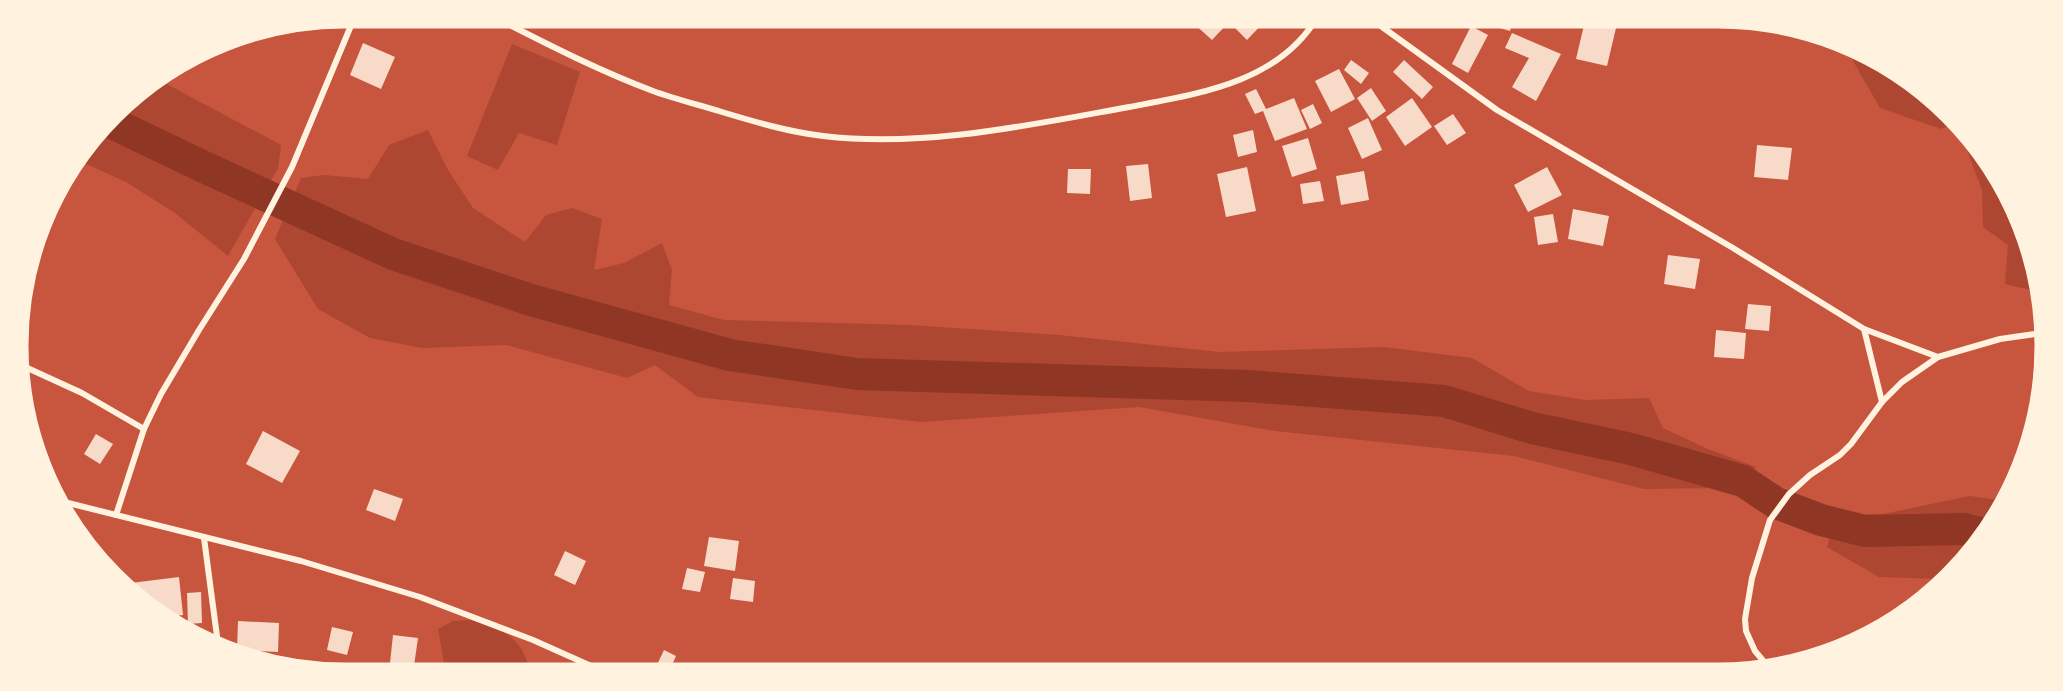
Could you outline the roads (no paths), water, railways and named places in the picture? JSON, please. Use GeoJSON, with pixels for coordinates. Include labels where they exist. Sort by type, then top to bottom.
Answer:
{"type":"FeatureCollection","features":[{"type":"Feature","properties":{"kind":"street"},"geometry":{"type":"LineString","coordinates":[[116,515],[144,429],[161,394],[193,339],[244,259],[292,167],[349,27]]}},
{"type":"Feature","properties":{"kind":"street"},"geometry":{"type":"LineString","coordinates":[[513,27],[570,56],[654,91],[762,124],[824,136],[899,139],[997,130],[1200,94],[1236,82],[1273,63],[1295,47],[1312,27]]}},
{"type":"Feature","properties":{"kind":"street"},"geometry":{"type":"LineString","coordinates":[[1382,27],[1497,110],[1733,248],[1864,329],[1938,357]]}},
{"type":"Feature","properties":{"kind":"street"},"geometry":{"type":"LineString","coordinates":[[1864,329],[1882,402]]}},
{"type":"Feature","properties":{"kind":"street"},"geometry":{"type":"LineString","coordinates":[[1763,660],[1755,651],[1746,631],[1745,619],[1752,578],[1770,519],[1789,494],[1810,474],[1851,444],[1882,402],[1902,382],[1938,357],[2000,339],[2035,334]]}},
{"type":"Feature","properties":{"kind":"street"},"geometry":{"type":"LineString","coordinates":[[28,368],[82,393],[144,429]]}},
{"type":"Feature","properties":{"kind":"street"},"geometry":{"type":"LineString","coordinates":[[69,503],[301,561],[420,597],[533,640],[587,664]]}},
{"type":"Feature","properties":{"kind":"street"},"geometry":{"type":"LineString","coordinates":[[204,538],[217,637]]}},
{"type":"Feature","properties":{"kind":"waterway"},"geometry":{"type":"LineString","coordinates":[[116,125],[393,254],[531,300],[730,355],[857,374],[1248,386],[1444,401],[1532,428],[1631,449],[1743,481],[1776,503],[1821,520],[1865,531],[1964,529],[1975,532]]}}]}
